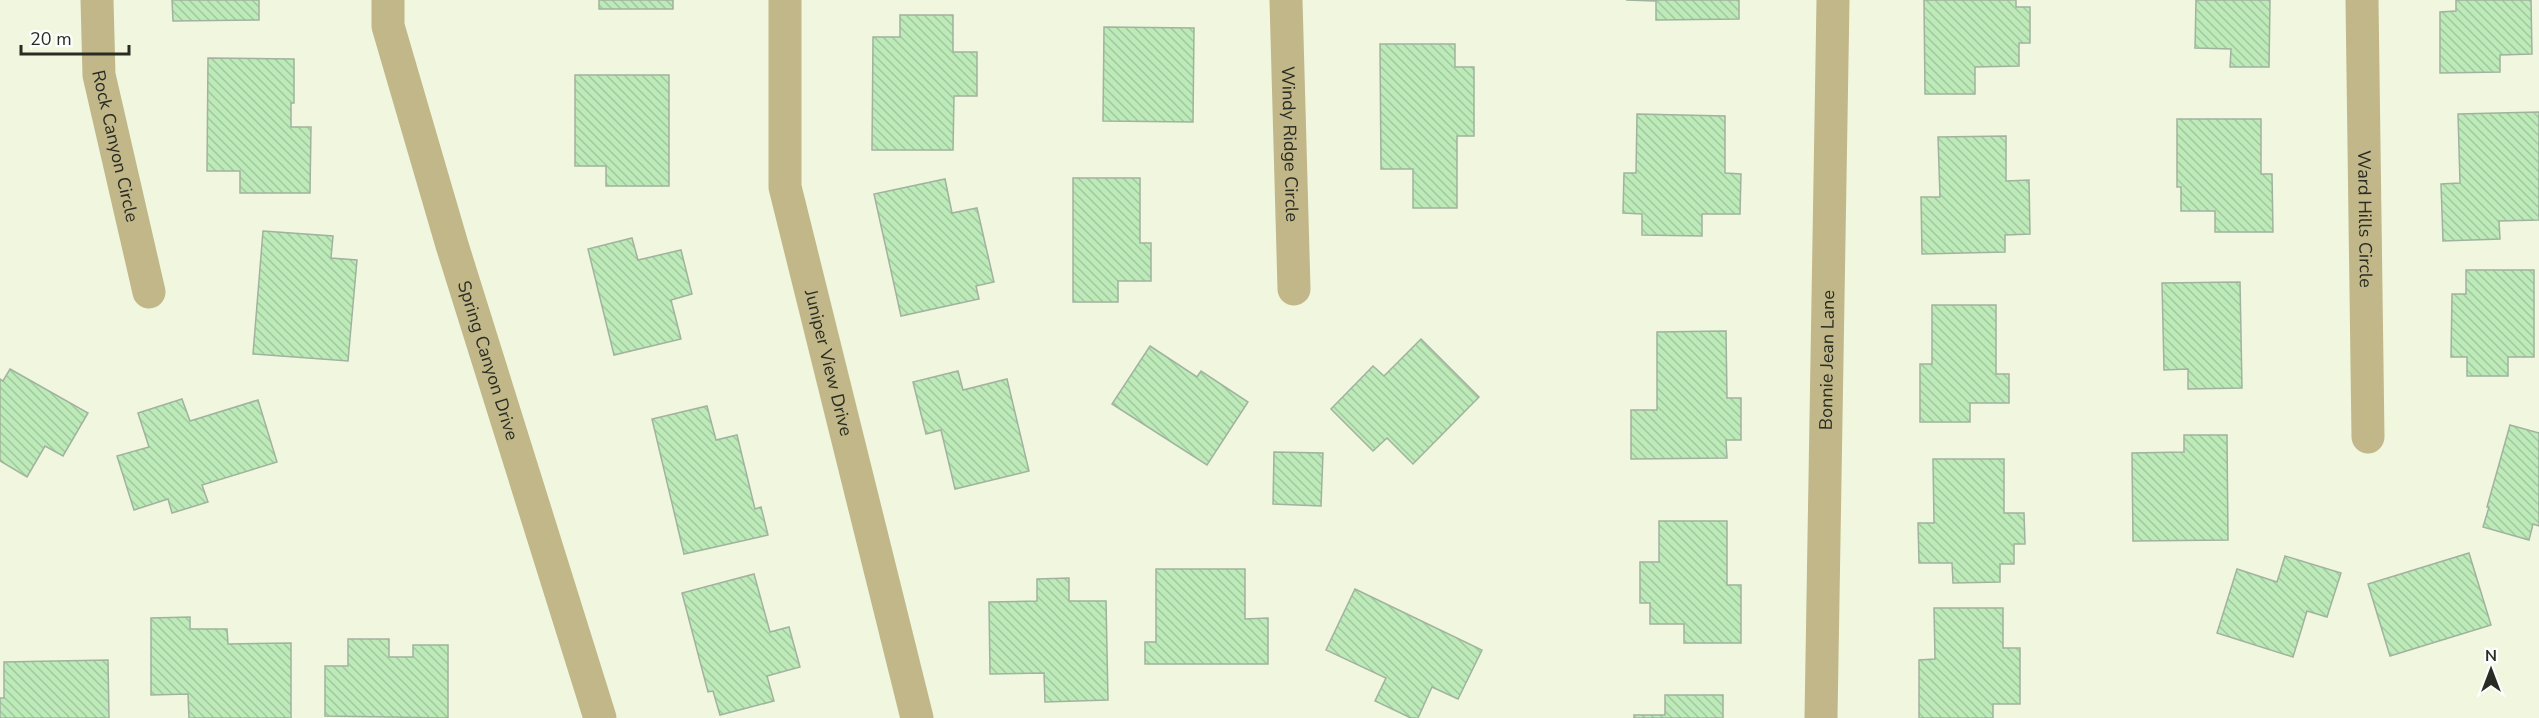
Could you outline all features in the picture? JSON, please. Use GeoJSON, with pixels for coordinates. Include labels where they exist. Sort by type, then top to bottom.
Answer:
{"type":"FeatureCollection","features":[{"type":"Feature","properties":{"kind":"street","name":"Rock Canyon Circle"},"geometry":{"type":"LineString","coordinates":[[97,0],[99,75],[148,292]]}},
{"type":"Feature","properties":{"kind":"street","name":"Spring Canyon Drive"},"geometry":{"type":"LineString","coordinates":[[388,0],[388,26],[452,245],[600,718]]}},
{"type":"Feature","properties":{"kind":"street","name":"Juniper View Drive"},"geometry":{"type":"LineString","coordinates":[[785,0],[785,187],[917,718]]}},
{"type":"Feature","properties":{"kind":"street","name":"Windy Ridge Circle"},"geometry":{"type":"LineString","coordinates":[[1286,0],[1294,289]]}},
{"type":"Feature","properties":{"kind":"street","name":"Bonnie Jean Lane"},"geometry":{"type":"LineString","coordinates":[[1821,718],[1833,0]]}},
{"type":"Feature","properties":{"kind":"street","name":"Ward Hills Circle"},"geometry":{"type":"LineString","coordinates":[[2362,0],[2368,437]]}},
{"type":"Feature","properties":{"kind":"building"},"geometry":{"type":"Polygon","coordinates":[[[172,0],[259,0],[259,20],[173,21],[172,0]]]}},
{"type":"Feature","properties":{"kind":"building"},"geometry":{"type":"Polygon","coordinates":[[[599,0],[673,0],[673,9],[599,9],[599,0]]]}},
{"type":"Feature","properties":{"kind":"building"},"geometry":{"type":"Polygon","coordinates":[[[1626,0],[1739,0],[1739,19],[1656,20],[1656,1],[1626,0]]]}},
{"type":"Feature","properties":{"kind":"building"},"geometry":{"type":"Polygon","coordinates":[[[1924,0],[2016,0],[2016,7],[2030,7],[2030,43],[2019,43],[2019,66],[1975,67],[1975,94],[1925,94],[1924,0]]]}},
{"type":"Feature","properties":{"kind":"building"},"geometry":{"type":"Polygon","coordinates":[[[2196,0],[2270,0],[2269,67],[2230,67],[2231,49],[2195,48],[2196,0]]]}},
{"type":"Feature","properties":{"kind":"building"},"geometry":{"type":"Polygon","coordinates":[[[2456,0],[2531,0],[2532,54],[2500,55],[2500,72],[2440,73],[2440,12],[2456,11],[2456,0]]]}},
{"type":"Feature","properties":{"kind":"building"},"geometry":{"type":"Polygon","coordinates":[[[900,15],[953,15],[953,52],[977,52],[977,96],[954,96],[953,150],[872,150],[873,37],[900,37],[900,15]]]}},
{"type":"Feature","properties":{"kind":"building"},"geometry":{"type":"Polygon","coordinates":[[[1104,27],[1194,28],[1193,122],[1103,121],[1104,27]]]}},
{"type":"Feature","properties":{"kind":"building"},"geometry":{"type":"Polygon","coordinates":[[[1380,44],[1455,44],[1455,67],[1474,67],[1474,136],[1457,136],[1457,208],[1413,208],[1413,169],[1381,169],[1380,44]]]}},
{"type":"Feature","properties":{"kind":"building"},"geometry":{"type":"Polygon","coordinates":[[[208,58],[294,59],[294,103],[291,103],[291,127],[311,127],[310,193],[240,193],[240,171],[207,171],[208,58]]]}},
{"type":"Feature","properties":{"kind":"building"},"geometry":{"type":"Polygon","coordinates":[[[575,75],[669,75],[669,186],[606,186],[606,166],[575,166],[575,75]]]}},
{"type":"Feature","properties":{"kind":"building"},"geometry":{"type":"Polygon","coordinates":[[[2539,112],[2539,220],[2499,221],[2500,239],[2443,241],[2441,184],[2460,183],[2458,114],[2539,112]]]}},
{"type":"Feature","properties":{"kind":"building"},"geometry":{"type":"Polygon","coordinates":[[[1637,114],[1725,116],[1725,173],[1741,174],[1740,214],[1702,214],[1702,236],[1642,235],[1642,214],[1623,213],[1624,173],[1636,173],[1637,114]]]}},
{"type":"Feature","properties":{"kind":"building"},"geometry":{"type":"Polygon","coordinates":[[[2177,119],[2261,119],[2261,174],[2272,174],[2273,232],[2215,232],[2215,211],[2181,211],[2181,187],[2177,187],[2177,119]]]}},
{"type":"Feature","properties":{"kind":"building"},"geometry":{"type":"Polygon","coordinates":[[[2006,136],[2006,181],[2029,180],[2030,234],[2005,235],[2005,252],[1922,254],[1921,197],[1940,197],[1938,137],[2006,136]]]}},
{"type":"Feature","properties":{"kind":"building"},"geometry":{"type":"Polygon","coordinates":[[[1073,178],[1140,178],[1140,243],[1151,243],[1151,281],[1118,281],[1118,302],[1073,302],[1073,178]]]}},
{"type":"Feature","properties":{"kind":"building"},"geometry":{"type":"Polygon","coordinates":[[[945,179],[952,213],[977,208],[994,282],[976,286],[979,299],[901,316],[874,194],[945,179]]]}},
{"type":"Feature","properties":{"kind":"building"},"geometry":{"type":"Polygon","coordinates":[[[263,231],[333,236],[331,258],[357,260],[348,361],[253,354],[263,231]]]}},
{"type":"Feature","properties":{"kind":"building"},"geometry":{"type":"Polygon","coordinates":[[[632,238],[638,260],[681,250],[692,294],[671,300],[681,339],[614,355],[588,249],[632,238]]]}},
{"type":"Feature","properties":{"kind":"building"},"geometry":{"type":"Polygon","coordinates":[[[2466,270],[2534,270],[2534,357],[2508,357],[2508,376],[2467,376],[2467,357],[2451,357],[2452,294],[2466,294],[2466,270]]]}},
{"type":"Feature","properties":{"kind":"building"},"geometry":{"type":"Polygon","coordinates":[[[2240,282],[2242,388],[2188,389],[2188,369],[2164,370],[2162,283],[2240,282]]]}},
{"type":"Feature","properties":{"kind":"building"},"geometry":{"type":"Polygon","coordinates":[[[1932,305],[1996,305],[1996,374],[2009,374],[2009,403],[1970,403],[1970,422],[1920,422],[1920,364],[1932,364],[1932,305]]]}},
{"type":"Feature","properties":{"kind":"building"},"geometry":{"type":"Polygon","coordinates":[[[1726,331],[1727,398],[1741,398],[1741,440],[1726,440],[1727,458],[1631,459],[1631,410],[1657,410],[1657,332],[1726,331]]]}},
{"type":"Feature","properties":{"kind":"building"},"geometry":{"type":"Polygon","coordinates":[[[1421,339],[1479,397],[1413,464],[1387,438],[1373,451],[1331,409],[1373,366],[1384,376],[1421,339]]]}},
{"type":"Feature","properties":{"kind":"building"},"geometry":{"type":"Polygon","coordinates":[[[1150,346],[1197,377],[1201,371],[1248,402],[1207,465],[1112,404],[1150,346]]]}},
{"type":"Feature","properties":{"kind":"building"},"geometry":{"type":"Polygon","coordinates":[[[10,369],[88,413],[63,456],[45,446],[27,477],[0,461],[0,379],[3,381],[10,369]]]}},
{"type":"Feature","properties":{"kind":"building"},"geometry":{"type":"Polygon","coordinates":[[[958,371],[963,390],[1007,379],[1029,471],[955,489],[941,430],[926,434],[913,382],[958,371]]]}},
{"type":"Feature","properties":{"kind":"building"},"geometry":{"type":"Polygon","coordinates":[[[182,399],[190,421],[258,400],[277,462],[202,485],[208,502],[172,513],[168,499],[134,510],[117,456],[149,447],[138,413],[182,399]]]}},
{"type":"Feature","properties":{"kind":"building"},"geometry":{"type":"Polygon","coordinates":[[[707,406],[716,440],[737,435],[755,509],[761,507],[768,535],[684,554],[652,419],[707,406]]]}},
{"type":"Feature","properties":{"kind":"building"},"geometry":{"type":"Polygon","coordinates":[[[2510,425],[2539,433],[2539,526],[2533,524],[2529,540],[2483,527],[2510,425]]]}},
{"type":"Feature","properties":{"kind":"building"},"geometry":{"type":"Polygon","coordinates":[[[2184,435],[2227,435],[2228,540],[2133,541],[2132,453],[2184,452],[2184,435]]]}},
{"type":"Feature","properties":{"kind":"building"},"geometry":{"type":"Polygon","coordinates":[[[1274,452],[1323,453],[1321,506],[1273,504],[1274,452]]]}},
{"type":"Feature","properties":{"kind":"building"},"geometry":{"type":"Polygon","coordinates":[[[1933,459],[2004,459],[2004,513],[2024,513],[2025,544],[2014,544],[2014,564],[2000,564],[2000,582],[1953,583],[1952,563],[1919,563],[1918,523],[1934,523],[1933,459]]]}},
{"type":"Feature","properties":{"kind":"building"},"geometry":{"type":"Polygon","coordinates":[[[1659,521],[1727,521],[1727,585],[1741,585],[1741,643],[1684,643],[1684,624],[1650,624],[1650,603],[1640,603],[1640,562],[1659,562],[1659,521]]]}},
{"type":"Feature","properties":{"kind":"building"},"geometry":{"type":"Polygon","coordinates":[[[2469,553],[2491,625],[2390,656],[2368,584],[2469,553]]]}},
{"type":"Feature","properties":{"kind":"building"},"geometry":{"type":"Polygon","coordinates":[[[2285,556],[2341,573],[2327,617],[2307,611],[2293,657],[2217,633],[2237,569],[2277,582],[2285,556]]]}},
{"type":"Feature","properties":{"kind":"building"},"geometry":{"type":"Polygon","coordinates":[[[1156,569],[1245,569],[1245,619],[1268,618],[1268,664],[1145,664],[1145,642],[1156,642],[1156,569]]]}},
{"type":"Feature","properties":{"kind":"building"},"geometry":{"type":"Polygon","coordinates":[[[754,574],[770,632],[789,627],[800,667],[767,676],[774,701],[720,715],[713,691],[708,692],[682,593],[754,574]]]}},
{"type":"Feature","properties":{"kind":"building"},"geometry":{"type":"Polygon","coordinates":[[[1069,578],[1069,601],[1106,601],[1108,700],[1045,702],[1044,673],[990,674],[989,602],[1037,601],[1037,579],[1069,578]]]}},
{"type":"Feature","properties":{"kind":"building"},"geometry":{"type":"Polygon","coordinates":[[[1355,589],[1482,650],[1458,699],[1432,687],[1418,718],[1411,718],[1375,701],[1386,678],[1326,650],[1355,589]]]}},
{"type":"Feature","properties":{"kind":"building"},"geometry":{"type":"Polygon","coordinates":[[[1934,608],[2003,608],[2003,648],[2020,648],[2020,704],[1993,704],[1993,718],[1919,718],[1919,660],[1935,659],[1934,608]]]}},
{"type":"Feature","properties":{"kind":"building"},"geometry":{"type":"Polygon","coordinates":[[[190,617],[190,629],[227,629],[228,644],[291,643],[291,718],[189,718],[188,694],[151,695],[151,618],[190,617]]]}},
{"type":"Feature","properties":{"kind":"building"},"geometry":{"type":"Polygon","coordinates":[[[348,639],[389,639],[389,657],[413,657],[413,645],[448,645],[448,718],[325,716],[325,666],[348,666],[348,639]]]}},
{"type":"Feature","properties":{"kind":"building"},"geometry":{"type":"Polygon","coordinates":[[[108,660],[109,718],[0,718],[0,698],[4,698],[4,662],[108,660]]]}},
{"type":"Feature","properties":{"kind":"building"},"geometry":{"type":"Polygon","coordinates":[[[1665,695],[1723,695],[1723,718],[1634,718],[1634,715],[1665,715],[1665,695]]]}}]}
